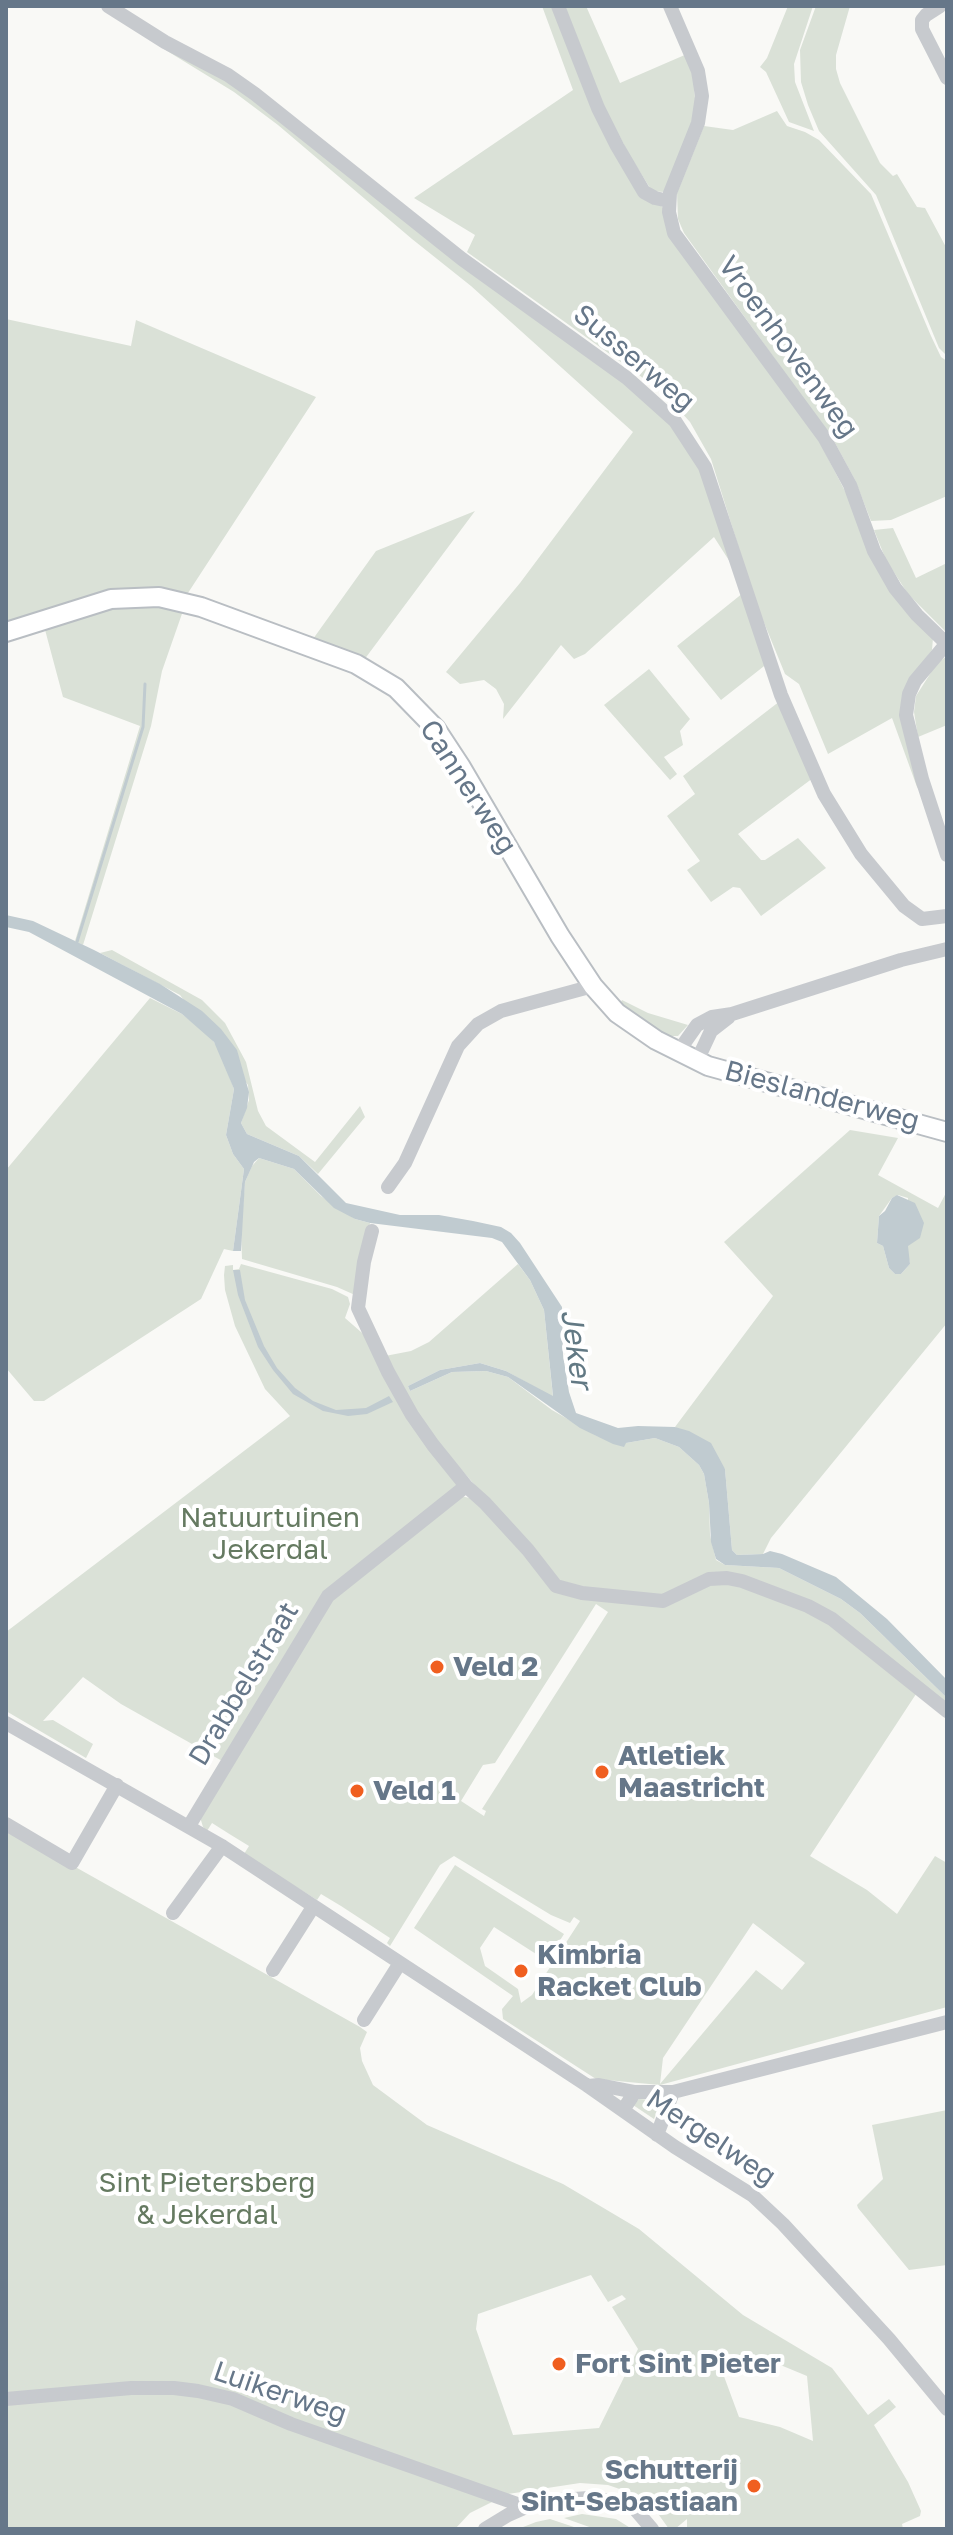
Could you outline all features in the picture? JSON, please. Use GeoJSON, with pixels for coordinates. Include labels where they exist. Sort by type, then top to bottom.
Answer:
{"type":"FeatureCollection","features":[{"type":"Feature","properties":{"kind":"main road","name":"Cannerweg"},"geometry":{"type":"LineString","coordinates":[[6,632],[111,599],[159,597],[201,607],[339,656],[383,679],[405,696],[448,746],[593,986],[627,1020],[697,1061]]}},
{"type":"Feature","properties":{"kind":"main road","name":"Bieslanderweg"},"geometry":{"type":"LineString","coordinates":[[697,1061],[947,1132]]}},
{"type":"Feature","properties":{"kind":"street","name":"Susserweg"},"geometry":{"type":"LineString","coordinates":[[108,6],[165,42],[228,75],[263,100],[462,259],[627,378],[675,421],[705,467],[781,695],[813,773],[861,854],[896,897],[918,918],[926,920],[947,916]]}},
{"type":"Feature","properties":{"kind":"street"},"geometry":{"type":"LineString","coordinates":[[558,6],[598,108],[624,159],[644,192],[669,201],[698,123],[702,102],[698,71],[670,6]]}},
{"type":"Feature","properties":{"kind":"street"},"geometry":{"type":"LineString","coordinates":[[940,6],[922,20],[922,29],[947,78]]}},
{"type":"Feature","properties":{"kind":"street","name":"Vroenhovenweg"},"geometry":{"type":"LineString","coordinates":[[669,201],[671,222],[680,244],[802,404],[832,450],[854,496],[874,551],[890,580],[911,608],[947,643],[915,681],[909,694],[906,715],[922,779],[947,855]]}},
{"type":"Feature","properties":{"kind":"street"},"geometry":{"type":"LineString","coordinates":[[678,1052],[697,1025],[712,1017],[732,1014],[901,960],[947,949]]}},
{"type":"Feature","properties":{"kind":"street"},"geometry":{"type":"LineString","coordinates":[[388,1187],[405,1163],[458,1046],[478,1024],[501,1011],[593,986]]}},
{"type":"Feature","properties":{"kind":"street"},"geometry":{"type":"LineString","coordinates":[[697,1061],[711,1031],[732,1014]]}},
{"type":"Feature","properties":{"kind":"street"},"geometry":{"type":"LineString","coordinates":[[372,1231],[358,1299],[360,1313],[412,1415],[466,1486],[511,1531],[559,1588],[663,1601],[712,1578],[742,1581],[821,1612],[947,1711]]}},
{"type":"Feature","properties":{"kind":"street","name":"Drabbelstraat"},"geometry":{"type":"LineString","coordinates":[[189,1826],[328,1596],[466,1486]]}},
{"type":"Feature","properties":{"kind":"street","name":"Mergelweg"},"geometry":{"type":"LineString","coordinates":[[6,1723],[222,1846],[752,2195],[774,2213],[889,2339],[947,2409]]}},
{"type":"Feature","properties":{"kind":"street"},"geometry":{"type":"LineString","coordinates":[[6,1824],[72,1863],[117,1785]]}},
{"type":"Feature","properties":{"kind":"street"},"geometry":{"type":"LineString","coordinates":[[173,1913],[222,1846]]}},
{"type":"Feature","properties":{"kind":"street"},"geometry":{"type":"LineString","coordinates":[[273,1970],[313,1907]]}},
{"type":"Feature","properties":{"kind":"street"},"geometry":{"type":"LineString","coordinates":[[364,2020],[400,1963]]}},
{"type":"Feature","properties":{"kind":"street"},"geometry":{"type":"LineString","coordinates":[[588,2086],[635,2092],[673,2092],[947,2022]]}},
{"type":"Feature","properties":{"kind":"street"},"geometry":{"type":"LineString","coordinates":[[623,2110],[635,2092]]}},
{"type":"Feature","properties":{"kind":"street"},"geometry":{"type":"LineString","coordinates":[[657,2135],[673,2092]]}},
{"type":"Feature","properties":{"kind":"street","name":"Luikerweg"},"geometry":{"type":"LineString","coordinates":[[6,2399],[135,2388],[174,2388],[209,2394],[233,2399],[291,2424],[526,2507]]}},
{"type":"Feature","properties":{"kind":"street"},"geometry":{"type":"LineString","coordinates":[[485,2529],[526,2507],[568,2498],[603,2499],[634,2508],[652,2529]]}},
{"type":"Feature","properties":{"kind":"green space"},"geometry":{"type":"Polygon","coordinates":[[[542,6],[555,6],[582,79],[660,204],[816,435],[846,493],[933,638],[932,650],[908,683],[921,791],[892,718],[828,754],[799,684],[785,674],[756,603],[711,459],[690,422],[670,400],[639,375],[467,252],[475,235],[414,198],[573,90],[542,6]]]}},
{"type":"Feature","properties":{"kind":"green space"},"geometry":{"type":"Polygon","coordinates":[[[564,6],[586,6],[620,83],[687,54],[693,72],[696,111],[664,192],[648,191],[597,93],[564,6]]]}},
{"type":"Feature","properties":{"kind":"green space"},"geometry":{"type":"Polygon","coordinates":[[[788,6],[813,6],[794,64],[795,82],[814,131],[789,122],[766,72],[760,67],[767,58],[788,6]]]}},
{"type":"Feature","properties":{"kind":"green space"},"geometry":{"type":"Polygon","coordinates":[[[816,6],[850,6],[836,55],[840,83],[880,163],[893,176],[897,174],[917,207],[925,208],[947,249],[947,356],[939,348],[876,195],[819,131],[808,105],[801,82],[800,50],[816,6]]]}},
{"type":"Feature","properties":{"kind":"green space"},"geometry":{"type":"Polygon","coordinates":[[[159,46],[237,79],[666,417],[698,460],[737,573],[714,537],[585,654],[574,659],[561,645],[503,719],[504,704],[496,689],[484,680],[460,684],[446,672],[520,583],[633,432],[471,286],[278,125],[234,92],[159,46]]]}},
{"type":"Feature","properties":{"kind":"green space"},"geometry":{"type":"Polygon","coordinates":[[[777,111],[787,126],[819,140],[871,194],[931,336],[941,357],[947,361],[947,496],[891,520],[871,521],[855,480],[834,441],[684,233],[678,219],[677,193],[704,126],[733,130],[777,111]]]}},
{"type":"Feature","properties":{"kind":"green space"},"geometry":{"type":"Polygon","coordinates":[[[6,319],[131,346],[136,320],[316,397],[186,596],[6,625],[6,319]]]}},
{"type":"Feature","properties":{"kind":"green space"},"geometry":{"type":"Polygon","coordinates":[[[475,511],[364,660],[313,639],[376,551],[475,511]]]}},
{"type":"Feature","properties":{"kind":"green space"},"geometry":{"type":"Polygon","coordinates":[[[893,528],[916,578],[947,563],[947,633],[908,594],[886,560],[874,530],[893,528]]]}},
{"type":"Feature","properties":{"kind":"green space"},"geometry":{"type":"Polygon","coordinates":[[[743,593],[768,663],[721,700],[677,646],[743,593]]]}},
{"type":"Feature","properties":{"kind":"green space"},"geometry":{"type":"Polygon","coordinates":[[[126,602],[184,608],[162,671],[151,726],[83,945],[75,941],[140,726],[63,697],[44,626],[126,602]]]}},
{"type":"Feature","properties":{"kind":"green space"},"geometry":{"type":"Polygon","coordinates":[[[947,656],[947,725],[918,737],[914,712],[916,696],[937,663],[947,656]]]}},
{"type":"Feature","properties":{"kind":"green space"},"geometry":{"type":"Polygon","coordinates":[[[649,669],[690,719],[680,731],[683,745],[664,757],[677,774],[670,780],[604,705],[649,669]]]}},
{"type":"Feature","properties":{"kind":"green space"},"geometry":{"type":"Polygon","coordinates":[[[780,701],[813,778],[738,834],[761,860],[798,838],[826,868],[761,916],[740,888],[733,887],[711,902],[687,870],[700,861],[667,816],[695,794],[683,776],[780,701]]]}},
{"type":"Feature","properties":{"kind":"green space"},"geometry":{"type":"Polygon","coordinates":[[[112,950],[202,1000],[225,1023],[246,1062],[258,1111],[266,1126],[315,1162],[360,1106],[365,1117],[318,1174],[299,1156],[247,1134],[241,1123],[249,1100],[248,1085],[180,995],[100,953],[112,950]]]}},
{"type":"Feature","properties":{"kind":"green space"},"geometry":{"type":"Polygon","coordinates":[[[150,998],[182,1014],[209,1035],[220,1051],[234,1089],[226,1135],[233,1154],[244,1169],[233,1251],[224,1249],[201,1299],[44,1401],[34,1401],[6,1368],[6,1170],[150,998]]]}},
{"type":"Feature","properties":{"kind":"green space"},"geometry":{"type":"Polygon","coordinates":[[[622,1000],[648,1013],[688,1025],[678,1036],[665,1036],[620,1004],[622,1000]]]}},
{"type":"Feature","properties":{"kind":"green space"},"geometry":{"type":"Polygon","coordinates":[[[850,1130],[898,1138],[878,1175],[938,1208],[947,1191],[947,1323],[771,1538],[763,1554],[737,1555],[732,1550],[725,1469],[675,1427],[773,1296],[724,1242],[850,1130]],[[898,1195],[892,1198],[879,1216],[877,1243],[883,1246],[889,1268],[895,1274],[901,1274],[910,1264],[908,1198],[898,1195]]]}},
{"type":"Feature","properties":{"kind":"green space"},"geometry":{"type":"Polygon","coordinates":[[[259,1158],[294,1169],[321,1196],[355,1219],[370,1223],[355,1295],[242,1259],[245,1182],[259,1158]]]}},
{"type":"Feature","properties":{"kind":"green space","name":"Natuurtuinen Jekerdal"},"geometry":{"type":"Polygon","coordinates":[[[241,1264],[332,1289],[348,1297],[350,1304],[345,1318],[369,1339],[456,1486],[340,1579],[224,1762],[121,1704],[83,1677],[43,1721],[53,1720],[93,1744],[86,1758],[6,1711],[6,1632],[290,1416],[265,1389],[235,1326],[224,1275],[225,1266],[233,1265],[233,1270],[239,1269],[241,1264]]]}},
{"type":"Feature","properties":{"kind":"green space"},"geometry":{"type":"Polygon","coordinates":[[[518,1264],[530,1280],[544,1310],[553,1397],[506,1371],[480,1363],[440,1370],[408,1386],[410,1391],[452,1372],[486,1371],[508,1377],[552,1410],[597,1436],[626,1443],[655,1438],[679,1447],[699,1465],[704,1474],[710,1535],[716,1560],[725,1565],[779,1568],[841,1599],[860,1613],[947,1698],[947,1708],[833,1616],[737,1576],[667,1597],[563,1586],[425,1428],[385,1356],[411,1351],[429,1342],[518,1264]]]}},
{"type":"Feature","properties":{"kind":"green space"},"geometry":{"type":"Polygon","coordinates":[[[461,1496],[474,1499],[551,1586],[659,1604],[704,1584],[727,1580],[816,1613],[918,1691],[810,1856],[867,1890],[897,1914],[935,1856],[947,1863],[947,2007],[660,2085],[596,2079],[503,2019],[502,2009],[513,1996],[414,1928],[455,1865],[564,1934],[547,1961],[494,1927],[480,1948],[485,1966],[518,1989],[521,2003],[532,1995],[580,1921],[574,1917],[570,1923],[551,1915],[454,1856],[440,1865],[390,1946],[387,1943],[390,1938],[341,1906],[321,1894],[317,1900],[244,1854],[249,1846],[212,1823],[207,1831],[200,1817],[331,1599],[461,1496]],[[596,1604],[495,1763],[483,1765],[461,1801],[484,1816],[486,1811],[482,1809],[608,1612],[596,1604]],[[753,1923],[663,2058],[660,2084],[756,1970],[782,1990],[805,1963],[753,1923]]]}},
{"type":"Feature","properties":{"kind":"green space","name":"Sint Pietersberg & Jekerdal"},"geometry":{"type":"Polygon","coordinates":[[[6,1828],[360,2027],[367,2032],[360,2048],[362,2061],[373,2085],[427,2125],[563,2184],[639,2229],[743,2315],[832,2368],[868,2415],[889,2399],[896,2407],[874,2425],[908,2482],[921,2511],[920,2516],[902,2524],[903,2529],[687,2529],[687,2519],[675,2529],[669,2529],[651,2504],[640,2496],[608,2485],[580,2483],[508,2494],[470,2513],[455,2529],[6,2529],[6,1828]],[[591,2275],[478,2314],[476,2329],[513,2435],[599,2428],[638,2349],[612,2307],[626,2299],[622,2295],[608,2302],[591,2275]],[[715,2352],[739,2417],[780,2427],[813,2441],[807,2376],[766,2359],[715,2352]]]}},
{"type":"Feature","properties":{"kind":"green space"},"geometry":{"type":"Polygon","coordinates":[[[639,2099],[654,2100],[660,2104],[654,2119],[633,2105],[639,2099]]]}},
{"type":"Feature","properties":{"kind":"green space"},"geometry":{"type":"Polygon","coordinates":[[[947,2110],[947,2265],[909,2270],[857,2205],[883,2179],[872,2125],[947,2110]]]}},
{"type":"Feature","properties":{"kind":"green space"},"geometry":{"type":"Polygon","coordinates":[[[582,2514],[616,2519],[632,2529],[595,2529],[564,2518],[582,2514]]]}},
{"type":"Feature","properties":{"kind":"green space"},"geometry":{"type":"Polygon","coordinates":[[[550,2519],[580,2529],[518,2529],[536,2522],[550,2519]]]}},
{"type":"Feature","properties":{"kind":"shaded area"},"geometry":{"type":"Polygon","coordinates":[[[6,915],[33,921],[94,950],[160,984],[202,1011],[237,1050],[249,1092],[241,1123],[247,1134],[299,1156],[346,1203],[400,1215],[439,1215],[473,1221],[501,1227],[511,1233],[562,1307],[563,1355],[576,1413],[618,1428],[675,1427],[711,1443],[725,1469],[732,1550],[737,1555],[770,1551],[782,1554],[836,1577],[887,1619],[947,1680],[947,1698],[860,1613],[841,1599],[779,1568],[725,1565],[716,1559],[711,1542],[704,1474],[699,1465],[679,1447],[655,1438],[626,1443],[624,1447],[613,1444],[580,1428],[508,1377],[486,1371],[452,1372],[410,1391],[408,1386],[440,1370],[480,1363],[506,1371],[553,1396],[544,1310],[530,1280],[502,1242],[492,1238],[355,1219],[334,1208],[294,1169],[259,1158],[245,1182],[241,1251],[233,1251],[244,1169],[233,1154],[226,1135],[234,1089],[214,1042],[182,1014],[29,932],[6,927],[6,915]]]}},
{"type":"Feature","properties":{"kind":"shaded area"},"geometry":{"type":"Polygon","coordinates":[[[897,1195],[915,1203],[924,1223],[920,1238],[908,1246],[910,1264],[901,1274],[895,1274],[889,1268],[883,1246],[877,1243],[879,1216],[897,1195]]]}},
{"type":"Feature","properties":{"kind":"shaded area"},"geometry":{"type":"Polygon","coordinates":[[[233,1270],[240,1270],[245,1300],[264,1346],[277,1368],[295,1388],[313,1401],[336,1410],[366,1408],[389,1396],[393,1402],[367,1414],[348,1416],[323,1411],[293,1394],[258,1347],[238,1295],[233,1270]]]}},
{"type":"Feature","properties":{"kind":"waterway"},"geometry":{"type":"LineString","coordinates":[[77,942],[143,727],[145,684]]}},
{"type":"Feature","properties":{"kind":"place","name":"Veld 2"},"geometry":{"type":"Point","coordinates":[437,1667]}},
{"type":"Feature","properties":{"kind":"place","name":"Atletiek Maastricht"},"geometry":{"type":"Point","coordinates":[602,1772]}},
{"type":"Feature","properties":{"kind":"place","name":"Veld 1"},"geometry":{"type":"Point","coordinates":[357,1791]}},
{"type":"Feature","properties":{"kind":"place","name":"Kimbria Racket Club"},"geometry":{"type":"Point","coordinates":[521,1971]}},
{"type":"Feature","properties":{"kind":"place","name":"Fort Sint Pieter"},"geometry":{"type":"Point","coordinates":[559,2364]}},
{"type":"Feature","properties":{"kind":"place","name":"Schutterij Sint-Sebastiaan"},"geometry":{"type":"Point","coordinates":[754,2486]}},
{"type":"Feature","properties":{"kind":"water label","name":"Jeker"},"geometry":{"type":"Point","coordinates":[576,1349]}}]}
